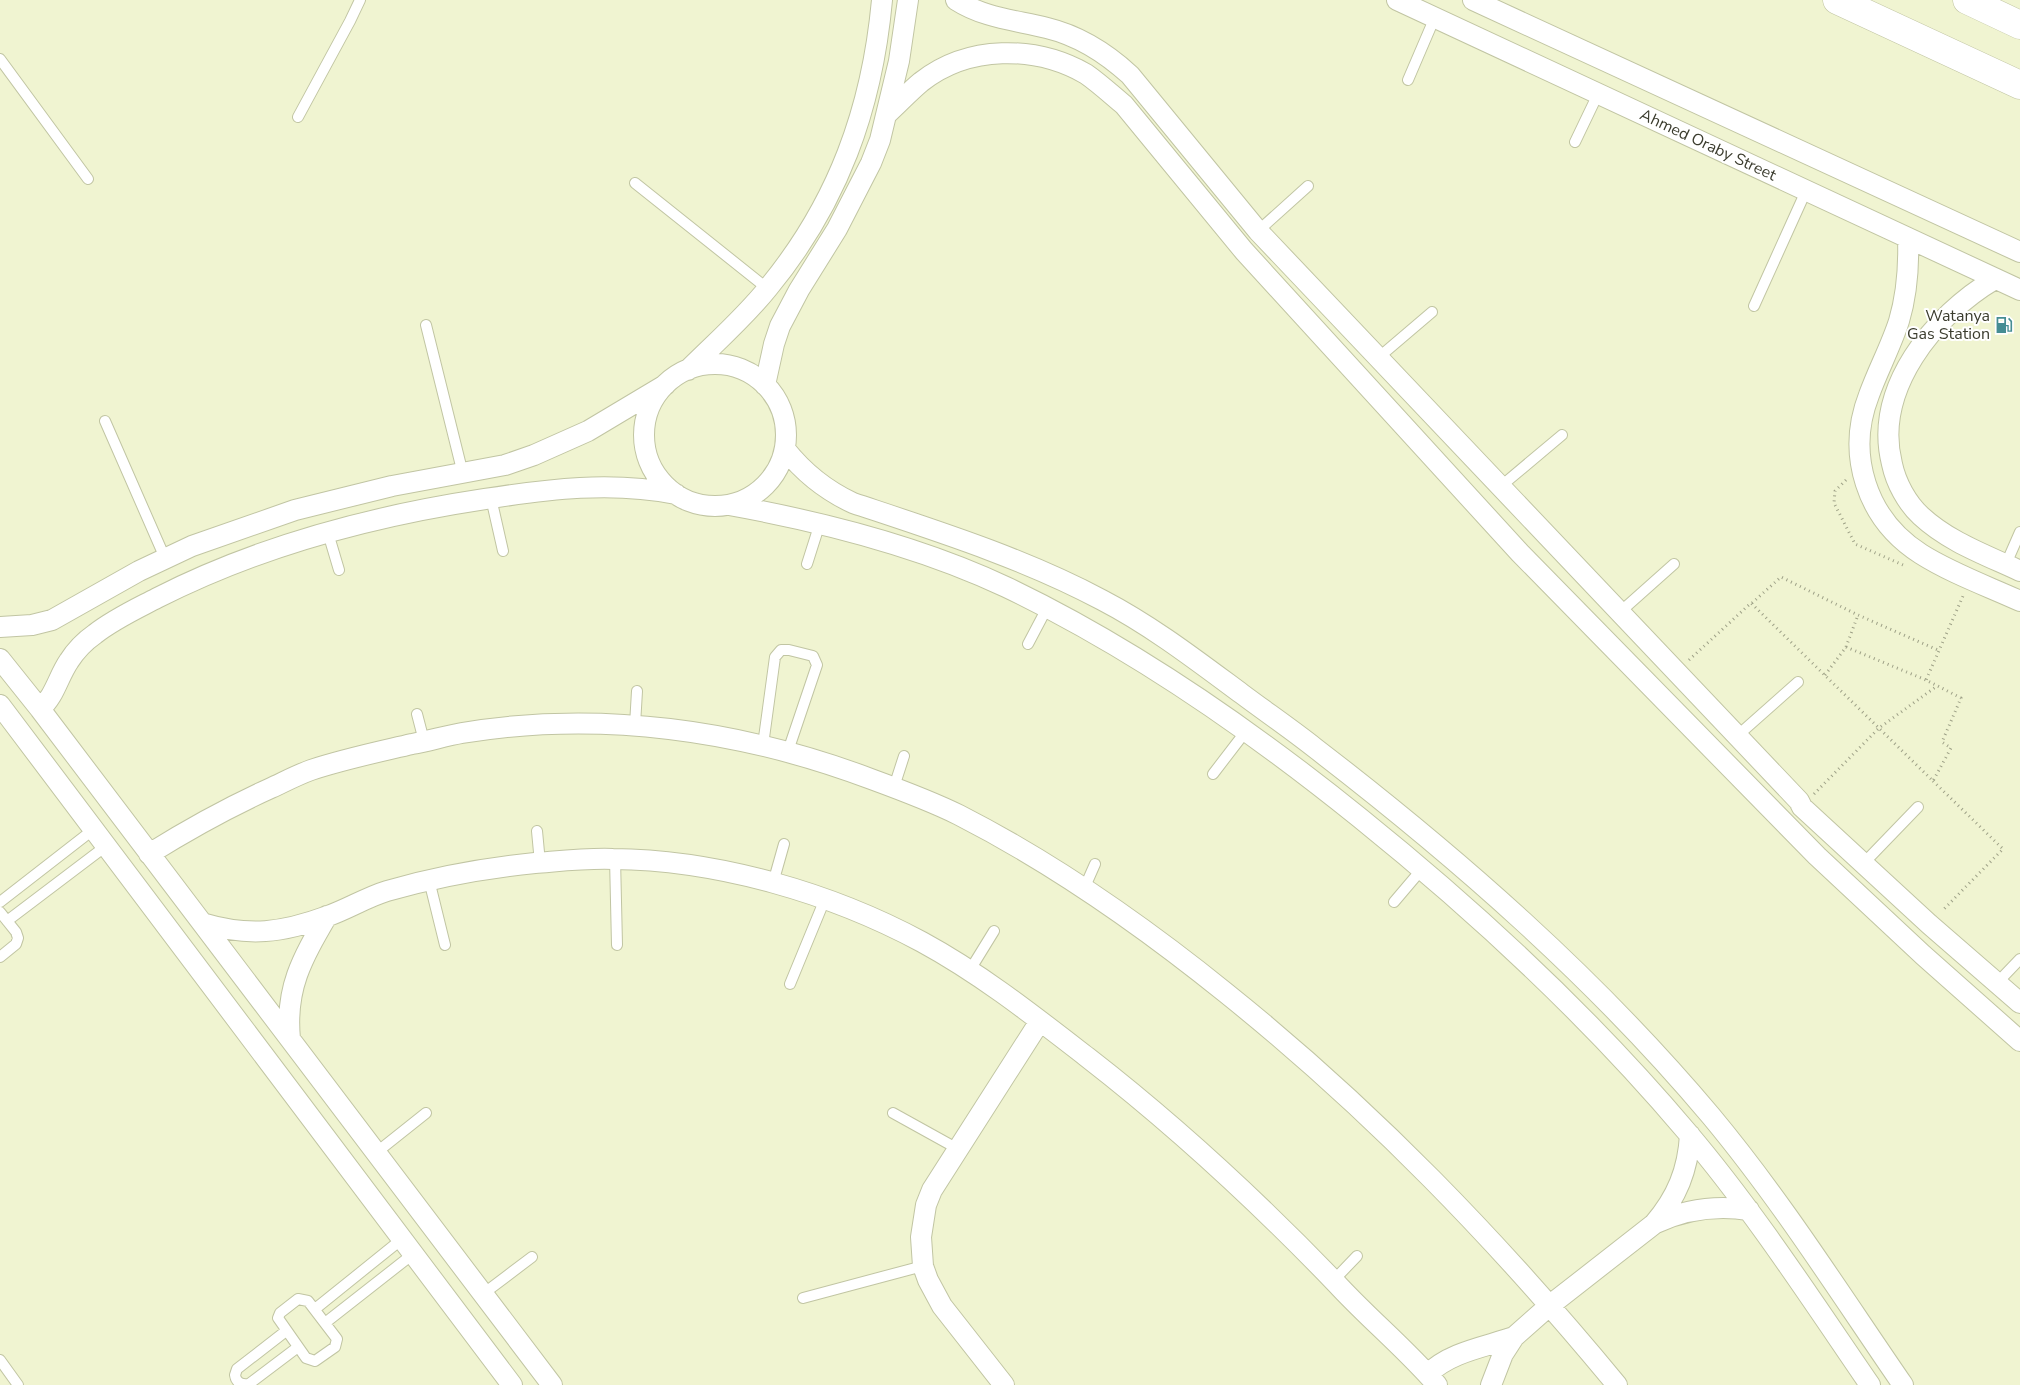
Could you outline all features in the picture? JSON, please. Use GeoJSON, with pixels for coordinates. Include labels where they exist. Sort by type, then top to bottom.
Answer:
{"type":"FeatureCollection","features":[{"type":"Feature","properties":{"kind":"highway"},"geometry":{"type":"LineString","coordinates":[[1837,0],[2020,85]]}},
{"type":"Feature","properties":{"kind":"highway"},"geometry":{"type":"LineString","coordinates":[[1967,0],[2020,25]]}},
{"type":"Feature","properties":{"kind":"street"},"geometry":{"type":"LineString","coordinates":[[0,627],[32,625],[52,620],[165,558],[192,546],[295,510],[392,486],[506,465],[562,444],[614,416],[688,370],[768,289],[804,239],[828,198],[849,152],[864,108],[877,45],[882,0]]}},
{"type":"Feature","properties":{"kind":"street"},"geometry":{"type":"LineString","coordinates":[[766,385],[772,352],[780,326],[799,290],[837,229],[870,163],[888,113],[902,43],[908,0]]}},
{"type":"Feature","properties":{"kind":"street"},"geometry":{"type":"LineString","coordinates":[[956,0],[967,8],[993,17],[1070,35],[1092,45],[1130,75],[1258,231],[1799,801],[1802,807],[1929,924],[2020,1003]]}},
{"type":"Feature","properties":{"kind":"street","name":"Ahmed Oraby Street"},"geometry":{"type":"LineString","coordinates":[[1397,0],[2020,290]]}},
{"type":"Feature","properties":{"kind":"street"},"geometry":{"type":"LineString","coordinates":[[1473,0],[2020,252]]}},
{"type":"Feature","properties":{"kind":"street"},"geometry":{"type":"LineString","coordinates":[[888,113],[922,81],[950,65],[972,57],[996,53],[1019,53],[1043,57],[1066,64],[1087,75],[1124,105],[1251,259],[1520,553],[1817,856],[1916,949],[2020,1042]]}},
{"type":"Feature","properties":{"kind":"street"},"geometry":{"type":"LineString","coordinates":[[1679,132],[1692,102]]}},
{"type":"Feature","properties":{"kind":"street"},"geometry":{"type":"LineString","coordinates":[[1908,238],[1908,281],[1904,302],[1863,414],[1858,447],[1864,478],[1876,507],[1906,543],[1932,561],[2020,601]]}},
{"type":"Feature","properties":{"kind":"street"},"geometry":{"type":"LineString","coordinates":[[1995,279],[1976,290],[1953,309],[1928,337],[1916,356],[1902,379],[1892,402],[1888,426],[1888,450],[1894,474],[1905,496],[1920,515],[1946,535],[2013,568]]}},
{"type":"Feature","properties":{"kind":"street"},"geometry":{"type":"LineString","coordinates":[[688,370],[715,364],[742,370],[766,385],[781,408],[786,428],[785,449],[775,475],[766,486],[755,494],[729,505]]}},
{"type":"Feature","properties":{"kind":"street"},"geometry":{"type":"LineString","coordinates":[[665,385],[649,408],[645,421],[645,449],[656,475],[676,494]]}},
{"type":"Feature","properties":{"kind":"street"},"geometry":{"type":"LineString","coordinates":[[785,449],[808,475],[837,496],[1031,566],[1083,590],[1139,621],[1200,661],[1296,733],[1424,834],[1560,956],[1677,1077],[1746,1161],[1903,1385]]}},
{"type":"Feature","properties":{"kind":"street"},"geometry":{"type":"LineString","coordinates":[[40,709],[48,702],[69,661],[81,646],[111,623],[170,591],[258,553],[328,533],[428,509],[491,498],[541,490],[601,487],[631,488],[676,494],[702,505],[729,505],[820,524],[880,540],[929,556],[999,584],[1047,608],[1156,670],[1246,731],[1336,798],[1422,869],[1510,946],[1621,1057],[1690,1135],[1749,1210],[1870,1385]]}},
{"type":"Feature","properties":{"kind":"street"},"geometry":{"type":"LineString","coordinates":[[0,659],[377,1152],[552,1385]]}},
{"type":"Feature","properties":{"kind":"street"},"geometry":{"type":"LineString","coordinates":[[1648,684],[1672,669]]}},
{"type":"Feature","properties":{"kind":"street"},"geometry":{"type":"LineString","coordinates":[[0,705],[512,1385]]}},
{"type":"Feature","properties":{"kind":"street"},"geometry":{"type":"LineString","coordinates":[[149,854],[200,823],[308,771],[366,754],[460,733],[516,726],[635,725],[704,733],[788,751],[831,764],[894,787],[957,814],[1028,854],[1135,922],[1289,1044],[1379,1126],[1464,1210],[1617,1385]]}},
{"type":"Feature","properties":{"kind":"street"},"geometry":{"type":"LineString","coordinates":[[202,923],[237,932],[282,930],[327,916],[383,893],[429,880],[501,866],[615,858],[676,864],[720,871],[773,883],[824,899],[875,919],[970,970],[1112,1076],[1214,1164],[1263,1210],[1432,1380],[1437,1365],[1449,1359],[1514,1337]]}},
{"type":"Feature","properties":{"kind":"street"},"geometry":{"type":"LineString","coordinates":[[290,1039],[289,1010],[294,981],[305,954],[327,916]]}},
{"type":"Feature","properties":{"kind":"street"},"geometry":{"type":"LineString","coordinates":[[1004,1385],[942,1306],[928,1280],[920,1237],[926,1205],[932,1190],[1040,1021]]}},
{"type":"Feature","properties":{"kind":"street"},"geometry":{"type":"LineString","coordinates":[[1491,1385],[1504,1354],[1514,1337],[1549,1306],[1654,1224],[1674,1198],[1681,1183],[1686,1167],[1690,1135]]}},
{"type":"Feature","properties":{"kind":"street"},"geometry":{"type":"LineString","coordinates":[[1654,1224],[1684,1212],[1700,1209],[1733,1207],[1749,1210]]}},
{"type":"Feature","properties":{"kind":"lane"},"geometry":{"type":"LineString","coordinates":[[298,117],[360,0]]}},
{"type":"Feature","properties":{"kind":"lane"},"geometry":{"type":"LineString","coordinates":[[1408,80],[1434,17]]}},
{"type":"Feature","properties":{"kind":"lane"},"geometry":{"type":"LineString","coordinates":[[0,59],[88,179]]}},
{"type":"Feature","properties":{"kind":"lane"},"geometry":{"type":"LineString","coordinates":[[1575,142],[1598,94]]}},
{"type":"Feature","properties":{"kind":"lane"},"geometry":{"type":"LineString","coordinates":[[635,183],[768,289]]}},
{"type":"Feature","properties":{"kind":"lane"},"geometry":{"type":"LineString","coordinates":[[1258,231],[1308,186]]}},
{"type":"Feature","properties":{"kind":"lane"},"geometry":{"type":"LineString","coordinates":[[1754,306],[1806,191]]}},
{"type":"Feature","properties":{"kind":"lane"},"geometry":{"type":"LineString","coordinates":[[1378,358],[1432,312]]}},
{"type":"Feature","properties":{"kind":"lane"},"geometry":{"type":"LineString","coordinates":[[426,325],[463,474]]}},
{"type":"Feature","properties":{"kind":"lane"},"geometry":{"type":"LineString","coordinates":[[104,421],[165,558]]}},
{"type":"Feature","properties":{"kind":"lane"},"geometry":{"type":"LineString","coordinates":[[1500,487],[1562,435]]}},
{"type":"Feature","properties":{"kind":"lane"},"geometry":{"type":"LineString","coordinates":[[491,498],[503,551]]}},
{"type":"Feature","properties":{"kind":"lane"},"geometry":{"type":"LineString","coordinates":[[807,564],[820,524]]}},
{"type":"Feature","properties":{"kind":"lane"},"geometry":{"type":"LineString","coordinates":[[2013,568],[2020,532]]}},
{"type":"Feature","properties":{"kind":"lane"},"geometry":{"type":"LineString","coordinates":[[328,533],[340,570]]}},
{"type":"Feature","properties":{"kind":"lane"},"geometry":{"type":"LineString","coordinates":[[1619,613],[1674,564]]}},
{"type":"Feature","properties":{"kind":"lane"},"geometry":{"type":"LineString","coordinates":[[1028,644],[1047,608]]}},
{"type":"Feature","properties":{"kind":"lane"},"geometry":{"type":"LineString","coordinates":[[763,745],[775,657],[781,650],[789,650],[813,656],[817,665],[788,751]]}},
{"type":"Feature","properties":{"kind":"lane"},"geometry":{"type":"LineString","coordinates":[[1736,736],[1798,682]]}},
{"type":"Feature","properties":{"kind":"lane"},"geometry":{"type":"LineString","coordinates":[[635,725],[637,691]]}},
{"type":"Feature","properties":{"kind":"lane"},"geometry":{"type":"LineString","coordinates":[[417,714],[424,741]]}},
{"type":"Feature","properties":{"kind":"lane"},"geometry":{"type":"LineString","coordinates":[[1213,774],[1246,731]]}},
{"type":"Feature","properties":{"kind":"lane"},"geometry":{"type":"LineString","coordinates":[[894,787],[904,756]]}},
{"type":"Feature","properties":{"kind":"lane"},"geometry":{"type":"LineString","coordinates":[[1863,864],[1918,807]]}},
{"type":"Feature","properties":{"kind":"lane"},"geometry":{"type":"LineString","coordinates":[[0,902],[94,829]]}},
{"type":"Feature","properties":{"kind":"lane"},"geometry":{"type":"LineString","coordinates":[[537,831],[540,863]]}},
{"type":"Feature","properties":{"kind":"lane"},"geometry":{"type":"LineString","coordinates":[[773,883],[784,844]]}},
{"type":"Feature","properties":{"kind":"lane"},"geometry":{"type":"LineString","coordinates":[[7,921],[106,846]]}},
{"type":"Feature","properties":{"kind":"lane"},"geometry":{"type":"LineString","coordinates":[[615,858],[617,945]]}},
{"type":"Feature","properties":{"kind":"lane"},"geometry":{"type":"LineString","coordinates":[[1084,889],[1095,864]]}},
{"type":"Feature","properties":{"kind":"lane"},"geometry":{"type":"LineString","coordinates":[[1394,902],[1422,869]]}},
{"type":"Feature","properties":{"kind":"lane"},"geometry":{"type":"LineString","coordinates":[[429,880],[446,945]]}},
{"type":"Feature","properties":{"kind":"lane"},"geometry":{"type":"LineString","coordinates":[[790,984],[824,899]]}},
{"type":"Feature","properties":{"kind":"lane"},"geometry":{"type":"LineString","coordinates":[[0,912],[18,938],[16,944],[0,957]]}},
{"type":"Feature","properties":{"kind":"lane"},"geometry":{"type":"LineString","coordinates":[[970,970],[994,931]]}},
{"type":"Feature","properties":{"kind":"lane"},"geometry":{"type":"LineString","coordinates":[[1997,983],[2020,959]]}},
{"type":"Feature","properties":{"kind":"lane"},"geometry":{"type":"LineString","coordinates":[[377,1152],[426,1113]]}},
{"type":"Feature","properties":{"kind":"lane"},"geometry":{"type":"LineString","coordinates":[[893,1113],[958,1149]]}},
{"type":"Feature","properties":{"kind":"lane"},"geometry":{"type":"LineString","coordinates":[[314,1309],[408,1247]]}},
{"type":"Feature","properties":{"kind":"lane"},"geometry":{"type":"LineString","coordinates":[[325,1323],[408,1247]]}},
{"type":"Feature","properties":{"kind":"lane"},"geometry":{"type":"LineString","coordinates":[[1333,1281],[1357,1256]]}},
{"type":"Feature","properties":{"kind":"lane"},"geometry":{"type":"LineString","coordinates":[[483,1294],[532,1257]]}},
{"type":"Feature","properties":{"kind":"lane"},"geometry":{"type":"LineString","coordinates":[[803,1298],[924,1266]]}},
{"type":"Feature","properties":{"kind":"lane"},"geometry":{"type":"LineString","coordinates":[[301,1299],[308,1301],[325,1323],[336,1339],[335,1347],[318,1360],[312,1361],[306,1358],[279,1321],[280,1312],[301,1299]]}},
{"type":"Feature","properties":{"kind":"lane"},"geometry":{"type":"LineString","coordinates":[[286,1331],[237,1369],[235,1375],[238,1382],[249,1384],[298,1346]]}},
{"type":"Feature","properties":{"kind":"lane"},"geometry":{"type":"LineString","coordinates":[[0,1360],[18,1385]]}},
{"type":"Feature","properties":{"kind":"path"},"geometry":{"type":"LineString","coordinates":[[1864,478],[1848,479],[1835,492],[1834,503],[1845,527],[1855,544],[1906,566]]}},
{"type":"Feature","properties":{"kind":"path"},"geometry":{"type":"LineString","coordinates":[[1672,669],[1752,604],[1781,577],[1858,615],[1940,651]]}},
{"type":"Feature","properties":{"kind":"path"},"geometry":{"type":"LineString","coordinates":[[1926,680],[1963,596],[1957,591]]}},
{"type":"Feature","properties":{"kind":"path"},"geometry":{"type":"LineString","coordinates":[[1752,604],[2003,849],[1929,924]]}},
{"type":"Feature","properties":{"kind":"path"},"geometry":{"type":"LineString","coordinates":[[1825,675],[1846,646],[1858,615]]}},
{"type":"Feature","properties":{"kind":"path"},"geometry":{"type":"LineString","coordinates":[[1846,646],[1926,680],[1961,698],[1942,742],[1950,748],[1933,781]]}},
{"type":"Feature","properties":{"kind":"path"},"geometry":{"type":"LineString","coordinates":[[1802,807],[1879,728],[1937,686]]}},
{"type":"Feature","properties":{"kind":"place","name":"Watanya Gas Station"},"geometry":{"type":"Point","coordinates":[2004,325]}}]}
